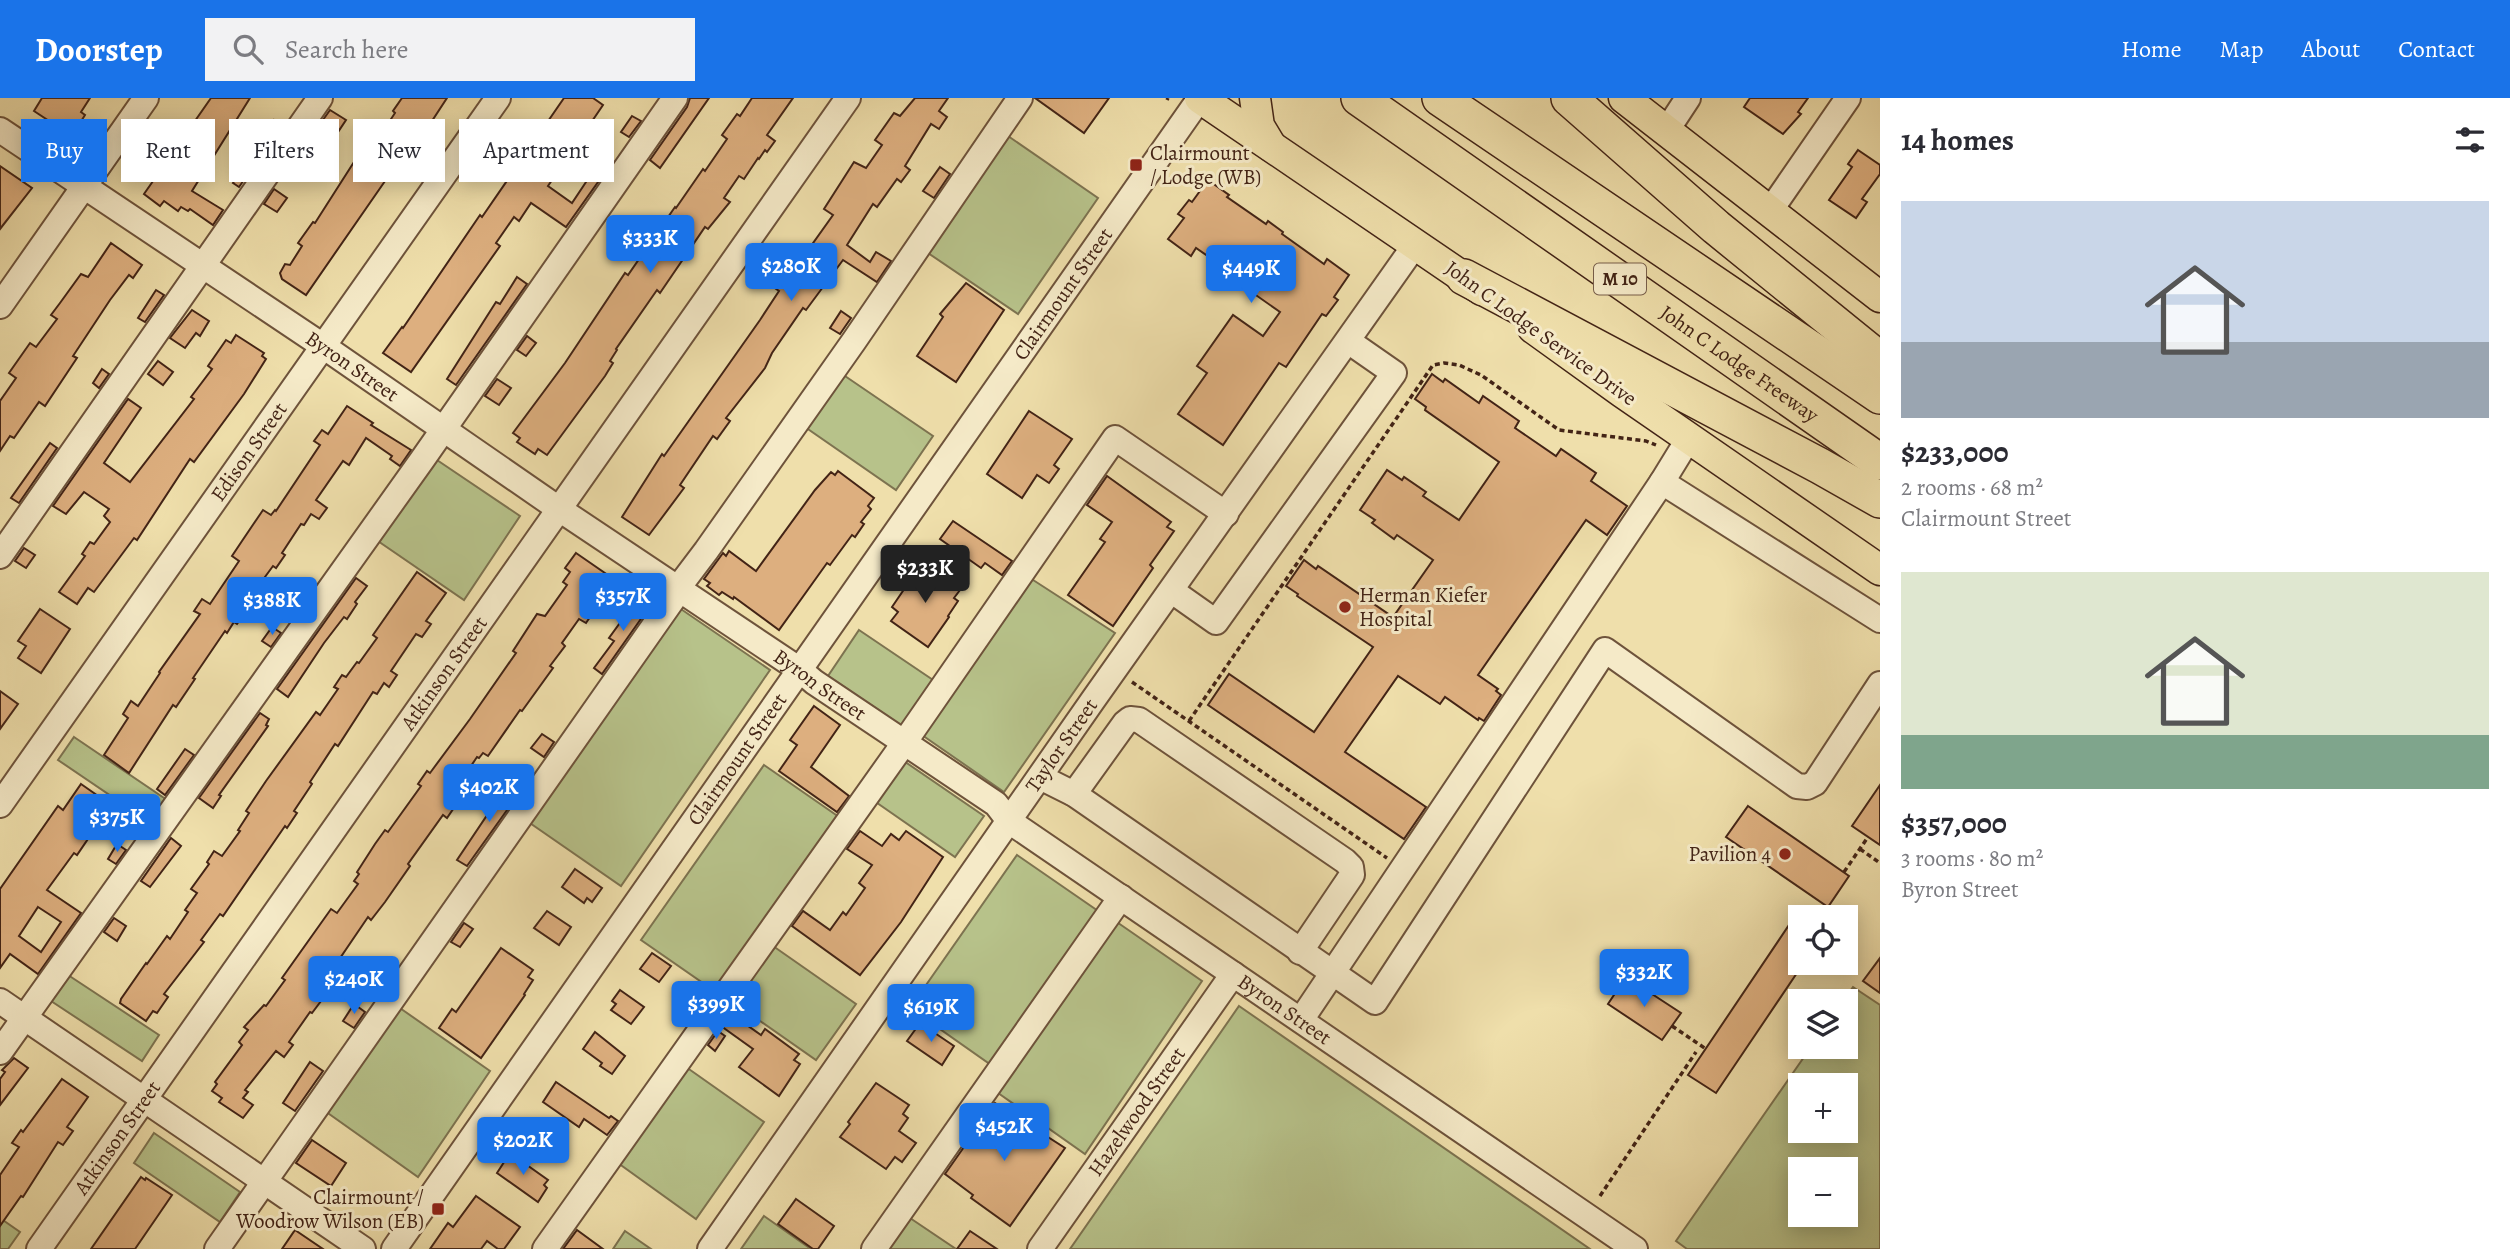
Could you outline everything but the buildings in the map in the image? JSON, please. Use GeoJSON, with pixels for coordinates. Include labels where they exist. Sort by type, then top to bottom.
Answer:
{"type":"FeatureCollection","features":[{"type":"Feature","properties":{"kind":"highway","name":"John C Lodge Freeway"},"geometry":{"type":"LineString","coordinates":[[1359,98],[1880,462]]}},
{"type":"Feature","properties":{"kind":"highway"},"geometry":{"type":"LineString","coordinates":[[1569,98],[1688,203],[1880,360]]}},
{"type":"Feature","properties":{"kind":"highway","name":"M 10"},"geometry":{"type":"LineString","coordinates":[[1449,102],[1880,396]]}},
{"type":"Feature","properties":{"kind":"highway"},"geometry":{"type":"LineString","coordinates":[[1464,277],[1808,459],[1880,500]]}},
{"type":"Feature","properties":{"kind":"main road","name":"John C Lodge Service Drive"},"geometry":{"type":"LineString","coordinates":[[1200,98],[1464,277],[1880,570]]}},
{"type":"Feature","properties":{"kind":"main road"},"geometry":{"type":"LineString","coordinates":[[1255,98],[1259,126],[1272,148]]}},
{"type":"Feature","properties":{"kind":"main road"},"geometry":{"type":"LineString","coordinates":[[1624,98],[1879,293]]}},
{"type":"Feature","properties":{"kind":"street"},"geometry":{"type":"LineString","coordinates":[[0,306],[146,98]]}},
{"type":"Feature","properties":{"kind":"street"},"geometry":{"type":"LineString","coordinates":[[0,556],[320,98]]}},
{"type":"Feature","properties":{"kind":"street","name":"Edison Street"},"geometry":{"type":"LineString","coordinates":[[0,805],[498,98]]}},
{"type":"Feature","properties":{"kind":"street"},"geometry":{"type":"LineString","coordinates":[[0,1052],[675,98]]}},
{"type":"Feature","properties":{"kind":"street","name":"Atkinson Street"},"geometry":{"type":"LineString","coordinates":[[39,1249],[848,98]]}},
{"type":"Feature","properties":{"kind":"street"},"geometry":{"type":"LineString","coordinates":[[217,1249],[678,588],[854,341],[1020,98]]}},
{"type":"Feature","properties":{"kind":"street","name":"Clairmount Street"},"geometry":{"type":"LineString","coordinates":[[394,1249],[1200,98]]}},
{"type":"Feature","properties":{"kind":"street"},"geometry":{"type":"LineString","coordinates":[[1667,130],[1688,98]]}},
{"type":"Feature","properties":{"kind":"street"},"geometry":{"type":"LineString","coordinates":[[1770,211],[1848,98]]}},
{"type":"Feature","properties":{"kind":"street","name":"Byron Street"},"geometry":{"type":"LineString","coordinates":[[0,130],[800,670],[1002,809],[1009,821],[1635,1249]]}},
{"type":"Feature","properties":{"kind":"street","name":"Taylor Street"},"geometry":{"type":"LineString","coordinates":[[710,1249],[1415,244]]}},
{"type":"Feature","properties":{"kind":"street"},"geometry":{"type":"LineString","coordinates":[[1172,591],[1216,622],[1394,373],[1348,341]]}},
{"type":"Feature","properties":{"kind":"street"},"geometry":{"type":"LineString","coordinates":[[1301,1020],[1689,438]]}},
{"type":"Feature","properties":{"kind":"street"},"geometry":{"type":"LineString","coordinates":[[545,1249],[904,743],[1115,439],[1226,513]]}},
{"type":"Feature","properties":{"kind":"street"},"geometry":{"type":"LineString","coordinates":[[1662,482],[1880,620]]}},
{"type":"Feature","properties":{"kind":"street"},"geometry":{"type":"LineString","coordinates":[[1040,777],[1074,794],[1375,1002],[1605,650],[1797,786],[1807,787],[1815,783],[1880,684]]}},
{"type":"Feature","properties":{"kind":"street"},"geometry":{"type":"LineString","coordinates":[[1093,700],[1125,723]]}},
{"type":"Feature","properties":{"kind":"street"},"geometry":{"type":"LineString","coordinates":[[1074,794],[1125,723],[1130,719],[1139,720],[1346,861],[1351,866],[1352,875],[1300,952]]}},
{"type":"Feature","properties":{"kind":"street"},"geometry":{"type":"LineString","coordinates":[[874,1249],[1121,897]]}},
{"type":"Feature","properties":{"kind":"street","name":"Hazelwood Street"},"geometry":{"type":"LineString","coordinates":[[1040,1249],[1233,974]]}},
{"type":"Feature","properties":{"kind":"street"},"geometry":{"type":"LineString","coordinates":[[0,1001],[363,1249]]}},
{"type":"Feature","properties":{"kind":"path"},"geometry":{"type":"LineString","coordinates":[[1189,721],[1433,365],[1459,365],[1481,374],[1559,430],[1646,441],[1655,446],[1659,441]]}},
{"type":"Feature","properties":{"kind":"path"},"geometry":{"type":"LineString","coordinates":[[1132,682],[1397,865]]}},
{"type":"Feature","properties":{"kind":"path"},"geometry":{"type":"LineString","coordinates":[[1844,872],[1868,837]]}},
{"type":"Feature","properties":{"kind":"path"},"geometry":{"type":"LineString","coordinates":[[1860,849],[1880,863]]}},
{"type":"Feature","properties":{"kind":"path"},"geometry":{"type":"LineString","coordinates":[[1672,1026],[1706,1049]]}},
{"type":"Feature","properties":{"kind":"path"},"geometry":{"type":"LineString","coordinates":[[1601,1196],[1696,1052]]}},
{"type":"Feature","properties":{"kind":"green space"},"geometry":{"type":"Polygon","coordinates":[[[1008,136],[1098,198],[1018,314],[928,253],[1008,136]]]}},
{"type":"Feature","properties":{"kind":"green space"},"geometry":{"type":"Polygon","coordinates":[[[842,374],[933,436],[896,490],[805,427],[842,374]]]}},
{"type":"Feature","properties":{"kind":"green space"},"geometry":{"type":"Polygon","coordinates":[[[431,456],[520,516],[464,600],[375,539],[431,456]]]}},
{"type":"Feature","properties":{"kind":"green space"},"geometry":{"type":"Polygon","coordinates":[[[1030,578],[1115,633],[1004,792],[922,735],[1030,578]]]}},
{"type":"Feature","properties":{"kind":"green space"},"geometry":{"type":"Polygon","coordinates":[[[675,605],[770,670],[621,886],[527,821],[675,605]]]}},
{"type":"Feature","properties":{"kind":"green space"},"geometry":{"type":"Polygon","coordinates":[[[859,630],[936,682],[905,728],[828,676],[859,630]]]}},
{"type":"Feature","properties":{"kind":"green space"},"geometry":{"type":"Polygon","coordinates":[[[74,737],[167,800],[151,823],[58,760],[74,737]]]}},
{"type":"Feature","properties":{"kind":"green space"},"geometry":{"type":"Polygon","coordinates":[[[898,757],[984,816],[955,857],[870,798],[898,757]]]}},
{"type":"Feature","properties":{"kind":"green space"},"geometry":{"type":"Polygon","coordinates":[[[764,765],[839,817],[716,992],[641,940],[764,765]]]}},
{"type":"Feature","properties":{"kind":"green space"},"geometry":{"type":"Polygon","coordinates":[[[1017,855],[1101,913],[994,1067],[910,1008],[1017,855]]]}},
{"type":"Feature","properties":{"kind":"green space"},"geometry":{"type":"Polygon","coordinates":[[[1111,918],[1202,981],[1085,1154],[991,1088],[1111,918]]]}},
{"type":"Feature","properties":{"kind":"green space"},"geometry":{"type":"Polygon","coordinates":[[[773,946],[856,1004],[816,1060],[733,1002],[773,946]]]}},
{"type":"Feature","properties":{"kind":"green space"},"geometry":{"type":"Polygon","coordinates":[[[65,973],[159,1035],[142,1061],[48,999],[65,973]]]}},
{"type":"Feature","properties":{"kind":"green space"},"geometry":{"type":"Polygon","coordinates":[[[1858,990],[1880,1005],[1880,1249],[1687,1249],[1676,1241],[1788,1080],[1788,1143],[1858,1143],[1858,1073],[1793,1073],[1803,1059],[1858,1059],[1858,990]]]}},
{"type":"Feature","properties":{"kind":"green space"},"geometry":{"type":"Polygon","coordinates":[[[397,1006],[490,1071],[418,1177],[325,1111],[397,1006]]]}},
{"type":"Feature","properties":{"kind":"green space"},"geometry":{"type":"Polygon","coordinates":[[[1239,1006],[1590,1249],[1070,1249],[1239,1006]]]}},
{"type":"Feature","properties":{"kind":"green space"},"geometry":{"type":"Polygon","coordinates":[[[686,1067],[764,1122],[696,1219],[618,1163],[686,1067]]]}},
{"type":"Feature","properties":{"kind":"green space"},"geometry":{"type":"Polygon","coordinates":[[[154,1133],[240,1192],[220,1222],[134,1163],[154,1133]]]}},
{"type":"Feature","properties":{"kind":"green space"},"geometry":{"type":"Polygon","coordinates":[[[764,1216],[811,1249],[741,1249],[764,1216]]]}},
{"type":"Feature","properties":{"kind":"green space"},"geometry":{"type":"Polygon","coordinates":[[[907,1216],[956,1249],[884,1249],[907,1216]]]}},
{"type":"Feature","properties":{"kind":"green space"},"geometry":{"type":"Polygon","coordinates":[[[0,1218],[20,1232],[8,1249],[0,1249],[0,1218]]]}},
{"type":"Feature","properties":{"kind":"green space"},"geometry":{"type":"Polygon","coordinates":[[[625,1231],[651,1249],[613,1249],[625,1231]]]}},
{"type":"Feature","properties":{"kind":"place","name":"Clairmount / Lodge (WB)"},"geometry":{"type":"Point","coordinates":[1136,165]}},
{"type":"Feature","properties":{"kind":"place","name":"Herman Kiefer Hospital"},"geometry":{"type":"Point","coordinates":[1345,607]}},
{"type":"Feature","properties":{"kind":"place","name":"Pavilion 4"},"geometry":{"type":"Point","coordinates":[1785,854]}},
{"type":"Feature","properties":{"kind":"place","name":"Clairmount / Woodrow Wilson (EB)"},"geometry":{"type":"Point","coordinates":[438,1209]}}]}
